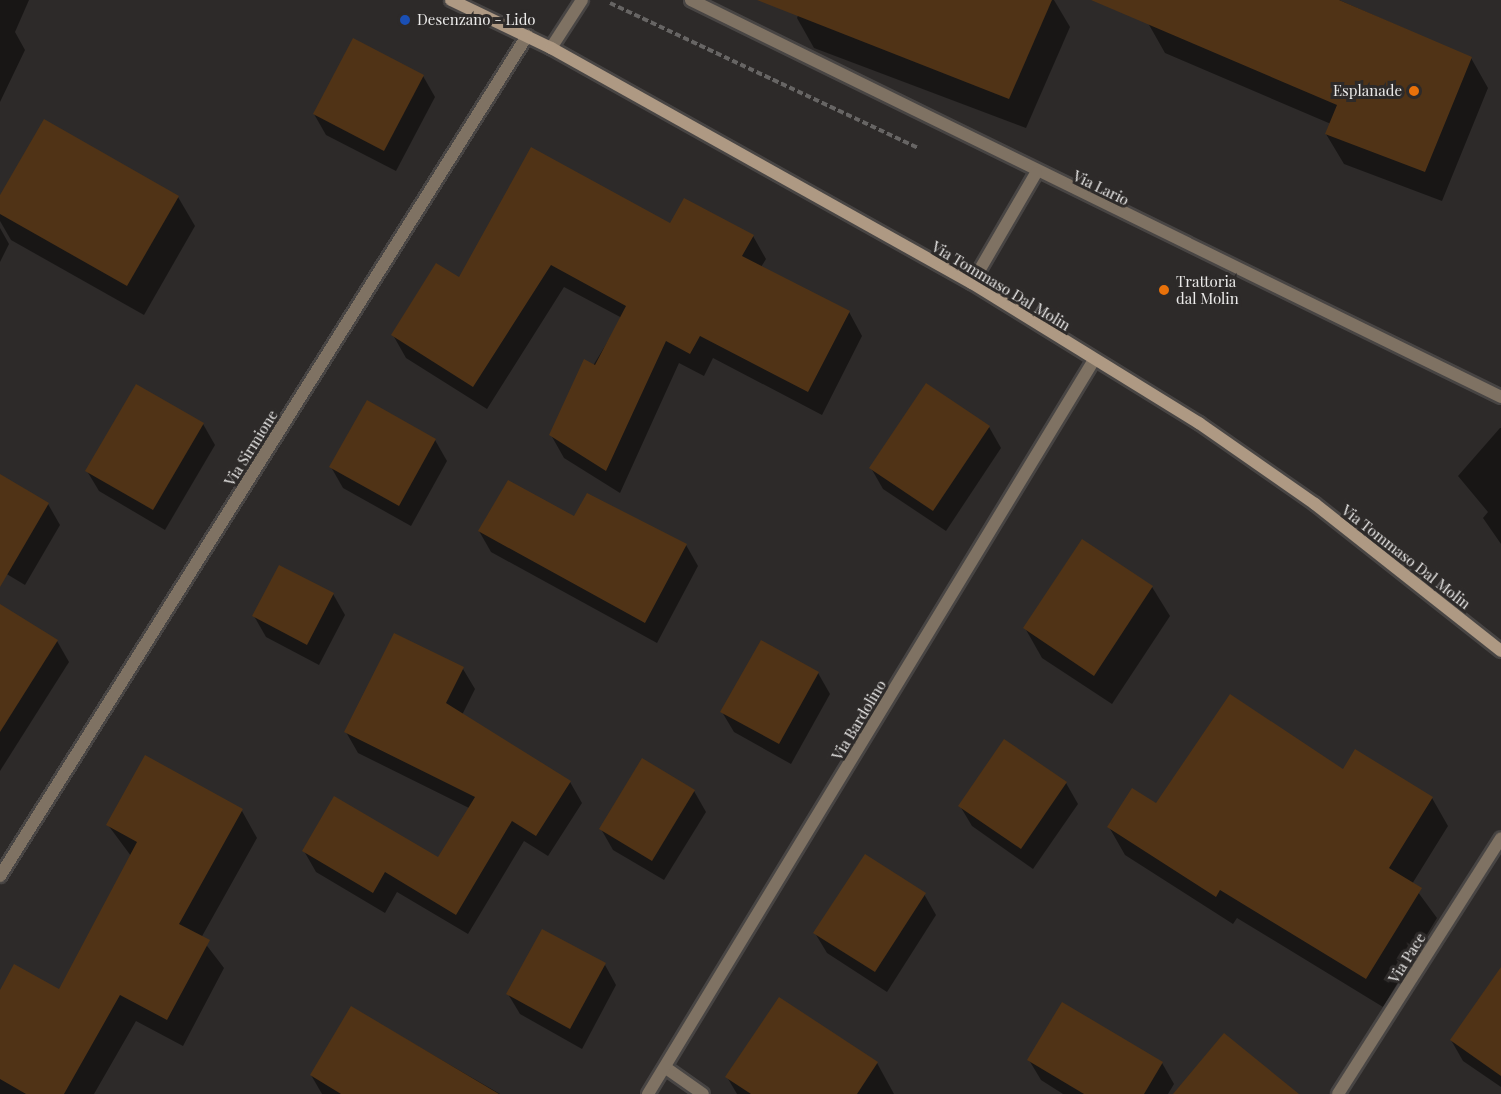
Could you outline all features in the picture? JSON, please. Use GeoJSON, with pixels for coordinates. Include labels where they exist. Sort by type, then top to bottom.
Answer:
{"type":"FeatureCollection","features":[{"type":"Feature","properties":{"kind":"main road","name":"Via Tommaso Dal Molin"},"geometry":{"type":"LineString","coordinates":[[451,0],[551,48],[972,284],[1199,423],[1315,504],[1501,651]]}},
{"type":"Feature","properties":{"kind":"street"},"geometry":{"type":"LineString","coordinates":[[551,48],[582,0]]}},
{"type":"Feature","properties":{"kind":"street","name":"Via Lario"},"geometry":{"type":"LineString","coordinates":[[691,0],[1035,173],[1501,397]]}},
{"type":"Feature","properties":{"kind":"street","name":"Via Sirmione"},"geometry":{"type":"LineString","coordinates":[[0,876],[527,36]]}},
{"type":"Feature","properties":{"kind":"street"},"geometry":{"type":"LineString","coordinates":[[972,284],[1035,173]]}},
{"type":"Feature","properties":{"kind":"street","name":"Via Bardolino"},"geometry":{"type":"LineString","coordinates":[[648,1094],[666,1068],[1094,360]]}},
{"type":"Feature","properties":{"kind":"street","name":"Via Pace"},"geometry":{"type":"LineString","coordinates":[[1338,1094],[1501,838]]}},
{"type":"Feature","properties":{"kind":"street"},"geometry":{"type":"LineString","coordinates":[[666,1068],[703,1094]]}},
{"type":"Feature","properties":{"kind":"path"},"geometry":{"type":"LineString","coordinates":[[605,0],[926,152]]}},
{"type":"Feature","properties":{"kind":"building"},"geometry":{"type":"Polygon","coordinates":[[[757,0],[1052,0],[1009,99],[757,0]]]}},
{"type":"Feature","properties":{"kind":"building"},"geometry":{"type":"Polygon","coordinates":[[[1091,0],[1339,0],[1472,57],[1425,172],[1325,134],[1337,105],[1091,0]]]}},
{"type":"Feature","properties":{"kind":"building"},"geometry":{"type":"Polygon","coordinates":[[[353,38],[424,75],[384,151],[313,114],[353,38]]]}},
{"type":"Feature","properties":{"kind":"building"},"geometry":{"type":"Polygon","coordinates":[[[44,119],[179,196],[127,286],[0,214],[0,195],[44,119]]]}},
{"type":"Feature","properties":{"kind":"building"},"geometry":{"type":"Polygon","coordinates":[[[531,147],[670,223],[684,198],[754,235],[742,256],[850,311],[808,392],[700,336],[690,354],[666,341],[606,471],[549,435],[584,359],[595,365],[626,306],[551,265],[473,387],[391,335],[436,263],[459,277],[531,147]]]}},
{"type":"Feature","properties":{"kind":"building"},"geometry":{"type":"Polygon","coordinates":[[[926,383],[990,426],[933,511],[869,468],[926,383]]]}},
{"type":"Feature","properties":{"kind":"building"},"geometry":{"type":"Polygon","coordinates":[[[136,384],[204,423],[153,510],[85,471],[136,384]]]}},
{"type":"Feature","properties":{"kind":"building"},"geometry":{"type":"Polygon","coordinates":[[[367,400],[436,439],[399,506],[329,467],[367,400]]]}},
{"type":"Feature","properties":{"kind":"building"},"geometry":{"type":"Polygon","coordinates":[[[0,474],[49,503],[0,587],[0,474]]]}},
{"type":"Feature","properties":{"kind":"building"},"geometry":{"type":"Polygon","coordinates":[[[508,480],[574,516],[587,493],[687,544],[645,623],[478,531],[508,480]]]}},
{"type":"Feature","properties":{"kind":"building"},"geometry":{"type":"Polygon","coordinates":[[[1082,539],[1153,586],[1094,676],[1023,628],[1082,539]]]}},
{"type":"Feature","properties":{"kind":"building"},"geometry":{"type":"Polygon","coordinates":[[[279,565],[334,593],[307,645],[252,616],[279,565]]]}},
{"type":"Feature","properties":{"kind":"building"},"geometry":{"type":"Polygon","coordinates":[[[0,604],[58,640],[0,732],[0,604]]]}},
{"type":"Feature","properties":{"kind":"building"},"geometry":{"type":"Polygon","coordinates":[[[394,633],[464,667],[446,703],[571,781],[536,836],[512,821],[456,915],[385,872],[373,893],[302,851],[334,796],[438,857],[475,797],[344,732],[394,633]]]}},
{"type":"Feature","properties":{"kind":"building"},"geometry":{"type":"Polygon","coordinates":[[[761,640],[819,672],[779,744],[720,712],[761,640]]]}},
{"type":"Feature","properties":{"kind":"building"},"geometry":{"type":"Polygon","coordinates":[[[1230,694],[1343,769],[1355,749],[1433,797],[1389,868],[1422,888],[1366,979],[1220,890],[1216,897],[1107,827],[1132,788],[1156,803],[1230,694]]]}},
{"type":"Feature","properties":{"kind":"building"},"geometry":{"type":"Polygon","coordinates":[[[1004,739],[1067,782],[1021,849],[958,806],[1004,739]]]}},
{"type":"Feature","properties":{"kind":"building"},"geometry":{"type":"Polygon","coordinates":[[[145,755],[243,809],[179,924],[210,940],[167,1020],[120,995],[64,1094],[26,1094],[0,1079],[0,990],[14,964],[59,989],[137,842],[106,825],[145,755]]]}},
{"type":"Feature","properties":{"kind":"building"},"geometry":{"type":"Polygon","coordinates":[[[642,758],[695,790],[652,861],[599,829],[642,758]]]}},
{"type":"Feature","properties":{"kind":"building"},"geometry":{"type":"Polygon","coordinates":[[[865,854],[926,893],[875,972],[813,933],[865,854]]]}},
{"type":"Feature","properties":{"kind":"building"},"geometry":{"type":"Polygon","coordinates":[[[542,929],[606,963],[570,1029],[506,994],[542,929]]]}},
{"type":"Feature","properties":{"kind":"building"},"geometry":{"type":"Polygon","coordinates":[[[1501,967],[1501,1076],[1450,1040],[1501,967]]]}},
{"type":"Feature","properties":{"kind":"building"},"geometry":{"type":"Polygon","coordinates":[[[779,997],[878,1062],[857,1094],[751,1094],[725,1077],[779,997]]]}},
{"type":"Feature","properties":{"kind":"building"},"geometry":{"type":"Polygon","coordinates":[[[1062,1002],[1163,1062],[1144,1094],[1084,1094],[1027,1060],[1062,1002]]]}},
{"type":"Feature","properties":{"kind":"building"},"geometry":{"type":"Polygon","coordinates":[[[351,1006],[499,1094],[341,1094],[310,1075],[351,1006]]]}},
{"type":"Feature","properties":{"kind":"building"},"geometry":{"type":"Polygon","coordinates":[[[1224,1033],[1299,1094],[1173,1094],[1224,1033]]]}},
{"type":"Feature","properties":{"kind":"place","name":"Desenzano - Lido"},"geometry":{"type":"Point","coordinates":[405,20]}},
{"type":"Feature","properties":{"kind":"place","name":"Esplanade"},"geometry":{"type":"Point","coordinates":[1414,91]}},
{"type":"Feature","properties":{"kind":"place","name":"Trattoria dal Molin"},"geometry":{"type":"Point","coordinates":[1164,290]}}]}
